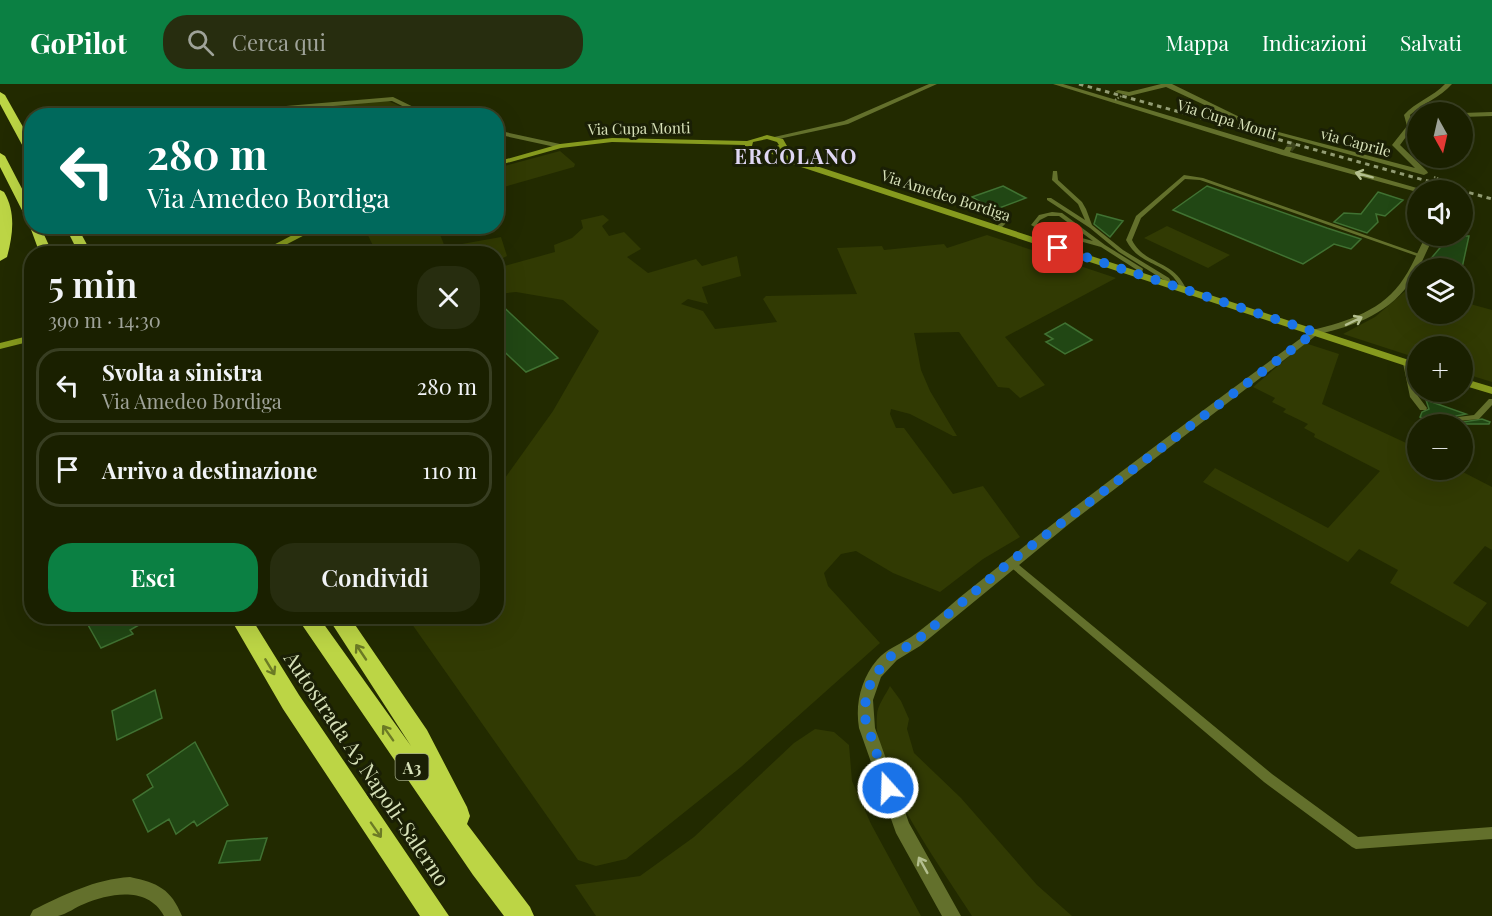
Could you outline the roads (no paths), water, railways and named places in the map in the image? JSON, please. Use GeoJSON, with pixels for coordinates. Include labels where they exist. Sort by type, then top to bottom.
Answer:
{"type":"FeatureCollection","features":[{"type":"Feature","properties":{"kind":"highway"},"geometry":{"type":"LineString","coordinates":[[0,95],[24,139]]}},
{"type":"Feature","properties":{"kind":"highway"},"geometry":{"type":"LineString","coordinates":[[0,156],[24,205]]}},
{"type":"Feature","properties":{"kind":"highway"},"geometry":{"type":"LineString","coordinates":[[0,194],[4,204],[6,237],[0,257]]}},
{"type":"Feature","properties":{"kind":"highway","name":"Autostrada A3 Napoli-Salerno"},"geometry":{"type":"LineString","coordinates":[[244,624],[291,702],[436,916]]}},
{"type":"Feature","properties":{"kind":"highway","name":"Autostrada A3 Napoli-Salerno"},"geometry":{"type":"LineString","coordinates":[[312,624],[482,867],[521,916]]}},
{"type":"Feature","properties":{"kind":"highway"},"geometry":{"type":"LineString","coordinates":[[342,624],[419,738],[482,867]]}},
{"type":"Feature","properties":{"kind":"street"},"geometry":{"type":"LineString","coordinates":[[748,143],[755,139],[774,138],[855,120],[934,84]]}},
{"type":"Feature","properties":{"kind":"street","name":"Via Cupa Monti"},"geometry":{"type":"LineString","coordinates":[[1056,84],[1291,146]]}},
{"type":"Feature","properties":{"kind":"street"},"geometry":{"type":"LineString","coordinates":[[1120,94],[1129,94],[1166,84],[1291,146]]}},
{"type":"Feature","properties":{"kind":"street"},"geometry":{"type":"LineString","coordinates":[[1427,102],[1449,84]]}},
{"type":"Feature","properties":{"kind":"street"},"geometry":{"type":"LineString","coordinates":[[286,108],[393,99],[412,108]]}},
{"type":"Feature","properties":{"kind":"street"},"geometry":{"type":"LineString","coordinates":[[1473,115],[1492,114]]}},
{"type":"Feature","properties":{"kind":"street","name":"via Caprile"},"geometry":{"type":"LineString","coordinates":[[1407,131],[1396,145],[1407,156]]}},
{"type":"Feature","properties":{"kind":"street"},"geometry":{"type":"LineString","coordinates":[[504,134],[560,146]]}},
{"type":"Feature","properties":{"kind":"street"},"geometry":{"type":"LineString","coordinates":[[774,138],[783,143],[783,146],[774,152]]}},
{"type":"Feature","properties":{"kind":"street","name":"Via Cupa Monti"},"geometry":{"type":"LineString","coordinates":[[504,162],[560,146],[612,140],[748,143]]}},
{"type":"Feature","properties":{"kind":"street","name":"Via Amedeo Bordiga"},"geometry":{"type":"LineString","coordinates":[[748,143],[748,147],[756,152],[774,152],[795,162],[1406,363]]}},
{"type":"Feature","properties":{"kind":"street","name":"via Caprile"},"geometry":{"type":"LineString","coordinates":[[1291,146],[1424,173],[1419,168]]}},
{"type":"Feature","properties":{"kind":"street","name":"via Caprile"},"geometry":{"type":"LineString","coordinates":[[1291,146],[1407,186]]}},
{"type":"Feature","properties":{"kind":"street"},"geometry":{"type":"LineString","coordinates":[[277,246],[301,234]]}},
{"type":"Feature","properties":{"kind":"street"},"geometry":{"type":"LineString","coordinates":[[952,916],[902,827],[863,712],[871,681],[888,658],[915,642],[1010,562],[1315,332],[1342,327],[1386,303],[1404,286],[1424,246]]}},
{"type":"Feature","properties":{"kind":"street"},"geometry":{"type":"LineString","coordinates":[[0,346],[24,340]]}},
{"type":"Feature","properties":{"kind":"street"},"geometry":{"type":"LineString","coordinates":[[1473,385],[1492,391]]}},
{"type":"Feature","properties":{"kind":"street"},"geometry":{"type":"LineString","coordinates":[[39,916],[93,890],[132,885],[162,897],[173,916]]}},
{"type":"Feature","properties":{"kind":"lane"},"geometry":{"type":"LineString","coordinates":[[1055,172],[1055,180],[1076,197],[1086,212],[1090,226]]}},
{"type":"Feature","properties":{"kind":"lane"},"geometry":{"type":"LineString","coordinates":[[1183,289],[1178,277],[1133,248],[1129,240],[1138,217],[1184,177],[1201,179],[1419,255]]}},
{"type":"Feature","properties":{"kind":"lane"},"geometry":{"type":"LineString","coordinates":[[1049,199],[1090,226],[1121,251],[1161,274],[1170,285]]}},
{"type":"Feature","properties":{"kind":"lane"},"geometry":{"type":"LineString","coordinates":[[1102,246],[1034,225],[1041,215],[1060,214],[1102,246],[1135,264],[1140,270],[1139,275]]}},
{"type":"Feature","properties":{"kind":"lane"},"geometry":{"type":"LineString","coordinates":[[998,228],[1007,219]]}},
{"type":"Feature","properties":{"kind":"lane"},"geometry":{"type":"LineString","coordinates":[[1406,363],[1414,397],[1423,408]]}},
{"type":"Feature","properties":{"kind":"lane"},"geometry":{"type":"LineString","coordinates":[[1473,417],[1492,401]]}},
{"type":"Feature","properties":{"kind":"lane"},"geometry":{"type":"LineString","coordinates":[[1010,562],[1268,778],[1356,843],[1492,833]]}},
{"type":"Feature","properties":{"kind":"tunnel"},"geometry":{"type":"LineString","coordinates":[[1289,149],[1294,143]]}},
{"type":"Feature","properties":{"kind":"railway"},"geometry":{"type":"LineString","coordinates":[[1079,84],[1492,199]]}},
{"type":"Feature","properties":{"kind":"district","name":"ERCOLANO"},"geometry":{"type":"Point","coordinates":[796,155]}}]}
